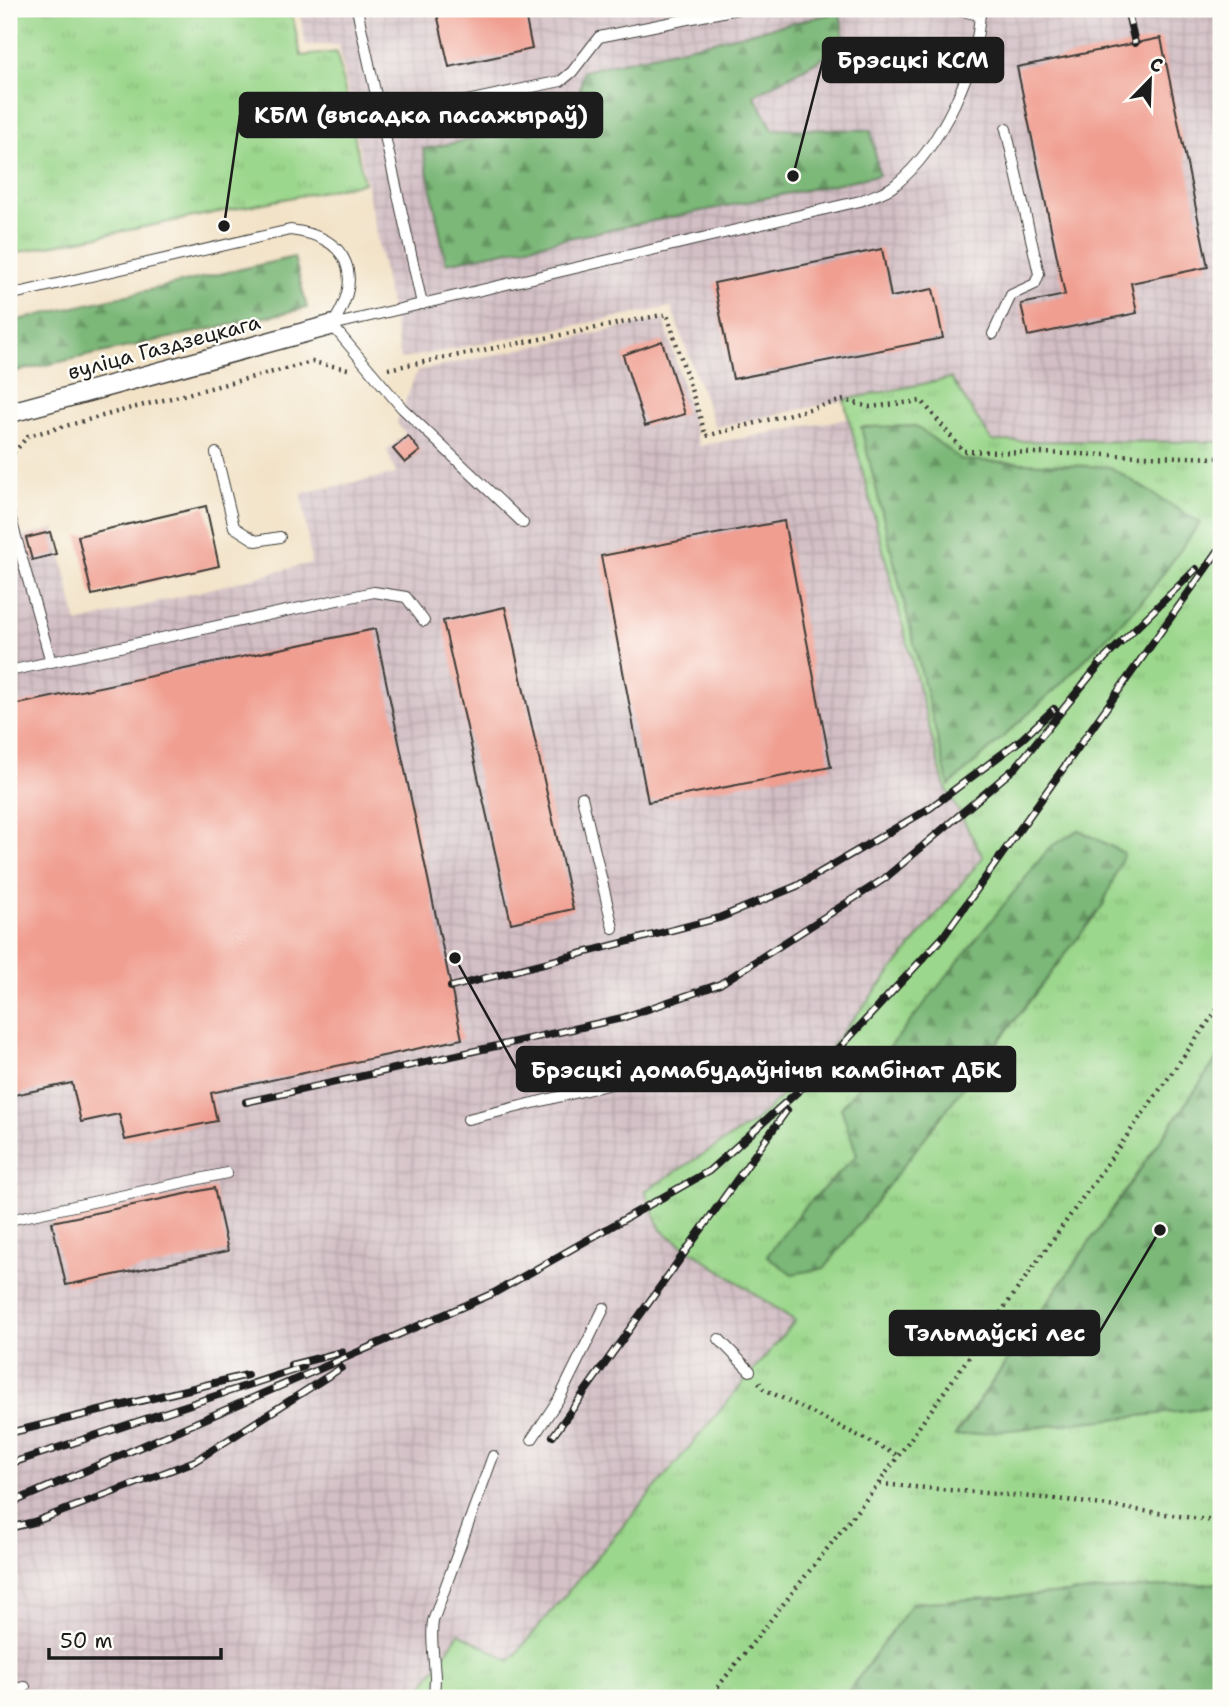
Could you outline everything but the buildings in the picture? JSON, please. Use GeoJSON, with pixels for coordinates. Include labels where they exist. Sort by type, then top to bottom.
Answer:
{"type":"FeatureCollection","features":[{"type":"Feature","properties":{"kind":"street","name":"вуліца Газдзецкага"},"geometry":{"type":"LineString","coordinates":[[9,412],[332,325]]}},
{"type":"Feature","properties":{"kind":"lane"},"geometry":{"type":"LineString","coordinates":[[356,9],[422,304]]}},
{"type":"Feature","properties":{"kind":"lane"},"geometry":{"type":"LineString","coordinates":[[381,119],[561,81],[572,72],[599,37],[737,9]]}},
{"type":"Feature","properties":{"kind":"lane"},"geometry":{"type":"LineString","coordinates":[[332,325],[860,201],[892,188],[915,167],[941,129],[965,76],[975,45],[980,12],[952,9]]}},
{"type":"Feature","properties":{"kind":"lane"},"geometry":{"type":"LineString","coordinates":[[993,334],[1011,295],[1035,284],[1039,274],[1006,129]]}},
{"type":"Feature","properties":{"kind":"lane"},"geometry":{"type":"LineString","coordinates":[[9,295],[290,230],[310,232],[330,242],[344,257],[350,274],[349,292],[332,325]]}},
{"type":"Feature","properties":{"kind":"lane"},"geometry":{"type":"LineString","coordinates":[[332,325],[402,408],[523,523]]}},
{"type":"Feature","properties":{"kind":"lane"},"geometry":{"type":"LineString","coordinates":[[216,453],[234,527],[256,541],[280,537]]}},
{"type":"Feature","properties":{"kind":"lane"},"geometry":{"type":"LineString","coordinates":[[9,512],[51,662]]}},
{"type":"Feature","properties":{"kind":"lane"},"geometry":{"type":"LineString","coordinates":[[9,671],[374,592],[395,593],[406,597],[424,621]]}},
{"type":"Feature","properties":{"kind":"lane"},"geometry":{"type":"LineString","coordinates":[[582,797],[613,928]]}},
{"type":"Feature","properties":{"kind":"lane"},"geometry":{"type":"LineString","coordinates":[[468,1119],[693,1064]]}},
{"type":"Feature","properties":{"kind":"lane"},"geometry":{"type":"LineString","coordinates":[[9,1220],[227,1172]]}},
{"type":"Feature","properties":{"kind":"lane"},"geometry":{"type":"LineString","coordinates":[[532,1440],[560,1397],[604,1308]]}},
{"type":"Feature","properties":{"kind":"lane"},"geometry":{"type":"LineString","coordinates":[[719,1339],[750,1371]]}},
{"type":"Feature","properties":{"kind":"lane"},"geometry":{"type":"LineString","coordinates":[[433,1698],[433,1620],[494,1456]]}},
{"type":"Feature","properties":{"kind":"lane"},"geometry":{"type":"LineString","coordinates":[[9,1690],[25,1687]]}},
{"type":"Feature","properties":{"kind":"path"},"geometry":{"type":"LineString","coordinates":[[9,458],[28,436],[312,362],[371,373],[667,314],[706,436],[845,400],[869,407],[922,401],[963,451],[1221,458]]}},
{"type":"Feature","properties":{"kind":"path"},"geometry":{"type":"LineString","coordinates":[[709,1698],[899,1456],[1221,1004]]}},
{"type":"Feature","properties":{"kind":"path"},"geometry":{"type":"LineString","coordinates":[[750,1371],[764,1389],[899,1456]]}},
{"type":"Feature","properties":{"kind":"path"},"geometry":{"type":"LineString","coordinates":[[879,1483],[1067,1500],[1221,1522]]}},
{"type":"Feature","properties":{"kind":"shaded area"},"geometry":{"type":"Polygon","coordinates":[[[299,9],[1221,9],[1221,442],[992,441],[951,378],[715,427],[671,307],[401,359],[339,45],[306,45],[299,9]]]}},
{"type":"Feature","properties":{"kind":"shaded area"},"geometry":{"type":"Polygon","coordinates":[[[664,319],[699,446],[851,418],[944,784],[983,857],[821,1059],[753,1123],[646,1191],[661,1230],[796,1321],[510,1661],[459,1633],[415,1698],[9,1698],[9,540],[55,529],[77,623],[311,563],[302,493],[396,474],[387,450],[406,434],[397,423],[417,371],[664,319]]]}},
{"type":"Feature","properties":{"kind":"green space"},"geometry":{"type":"Polygon","coordinates":[[[9,9],[291,9],[301,56],[337,52],[364,183],[9,254],[9,9]]]}},
{"type":"Feature","properties":{"kind":"green space"},"geometry":{"type":"Polygon","coordinates":[[[840,12],[845,46],[754,95],[773,129],[871,130],[879,175],[446,263],[423,149],[575,119],[583,71],[840,12]]]}},
{"type":"Feature","properties":{"kind":"green space"},"geometry":{"type":"Polygon","coordinates":[[[294,257],[307,308],[9,373],[9,322],[294,257]]]}},
{"type":"Feature","properties":{"kind":"green space"},"geometry":{"type":"Polygon","coordinates":[[[951,378],[992,441],[1221,442],[1221,1053],[955,1435],[1221,1407],[1221,1583],[912,1603],[844,1698],[415,1698],[459,1633],[510,1661],[795,1321],[661,1230],[645,1191],[753,1123],[821,1059],[983,857],[944,784],[844,400],[951,378]]]}},
{"type":"Feature","properties":{"kind":"green space"},"geometry":{"type":"Polygon","coordinates":[[[916,426],[962,460],[1110,467],[1200,523],[1146,597],[1058,687],[949,786],[861,427],[916,426]]]}},
{"type":"Feature","properties":{"kind":"green space"},"geometry":{"type":"Polygon","coordinates":[[[1079,830],[1124,853],[1103,905],[825,1268],[792,1274],[767,1256],[800,1212],[857,1155],[841,1108],[1050,847],[1079,830]]]}},
{"type":"Feature","properties":{"kind":"green space"},"geometry":{"type":"Polygon","coordinates":[[[1221,1053],[1221,1407],[955,1436],[1221,1053]]]}},
{"type":"Feature","properties":{"kind":"green space"},"geometry":{"type":"Polygon","coordinates":[[[1221,1583],[1221,1698],[844,1698],[912,1603],[1221,1583]]]}},
{"type":"Feature","properties":{"kind":"railway"},"geometry":{"type":"LineString","coordinates":[[1127,9],[1135,43]]}},
{"type":"Feature","properties":{"kind":"railway"},"geometry":{"type":"LineString","coordinates":[[9,1504],[494,1293],[709,1171],[805,1085],[943,937],[1221,547]]}},
{"type":"Feature","properties":{"kind":"railway"},"geometry":{"type":"LineString","coordinates":[[1099,664],[1196,569]]}},
{"type":"Feature","properties":{"kind":"railway"},"geometry":{"type":"LineString","coordinates":[[246,1102],[622,1018],[720,984],[884,879],[1016,767],[1104,659]]}},
{"type":"Feature","properties":{"kind":"railway"},"geometry":{"type":"LineString","coordinates":[[451,987],[719,918],[797,886],[930,808],[1022,739],[1054,709]]}},
{"type":"Feature","properties":{"kind":"railway"},"geometry":{"type":"LineString","coordinates":[[553,1436],[787,1110]]}},
{"type":"Feature","properties":{"kind":"railway"},"geometry":{"type":"LineString","coordinates":[[291,1365],[342,1352]]}},
{"type":"Feature","properties":{"kind":"railway"},"geometry":{"type":"LineString","coordinates":[[9,1464],[303,1367]]}},
{"type":"Feature","properties":{"kind":"railway"},"geometry":{"type":"LineString","coordinates":[[9,1528],[34,1522],[195,1461],[341,1368]]}},
{"type":"Feature","properties":{"kind":"railway"},"geometry":{"type":"LineString","coordinates":[[9,1433],[247,1375]]}},
{"type":"Feature","properties":{"kind":"place","name":"Брэсцкі КСМ"},"geometry":{"type":"Point","coordinates":[793,176]}},
{"type":"Feature","properties":{"kind":"place","name":"КБМ (высадка пасажыраў)"},"geometry":{"type":"Point","coordinates":[224,226]}},
{"type":"Feature","properties":{"kind":"place","name":"Брэсцкі домабудаўнічы камбінат ДБК"},"geometry":{"type":"Point","coordinates":[455,958]}},
{"type":"Feature","properties":{"kind":"place","name":"Тэльмаўскі лес"},"geometry":{"type":"Point","coordinates":[1160,1230]}}]}
